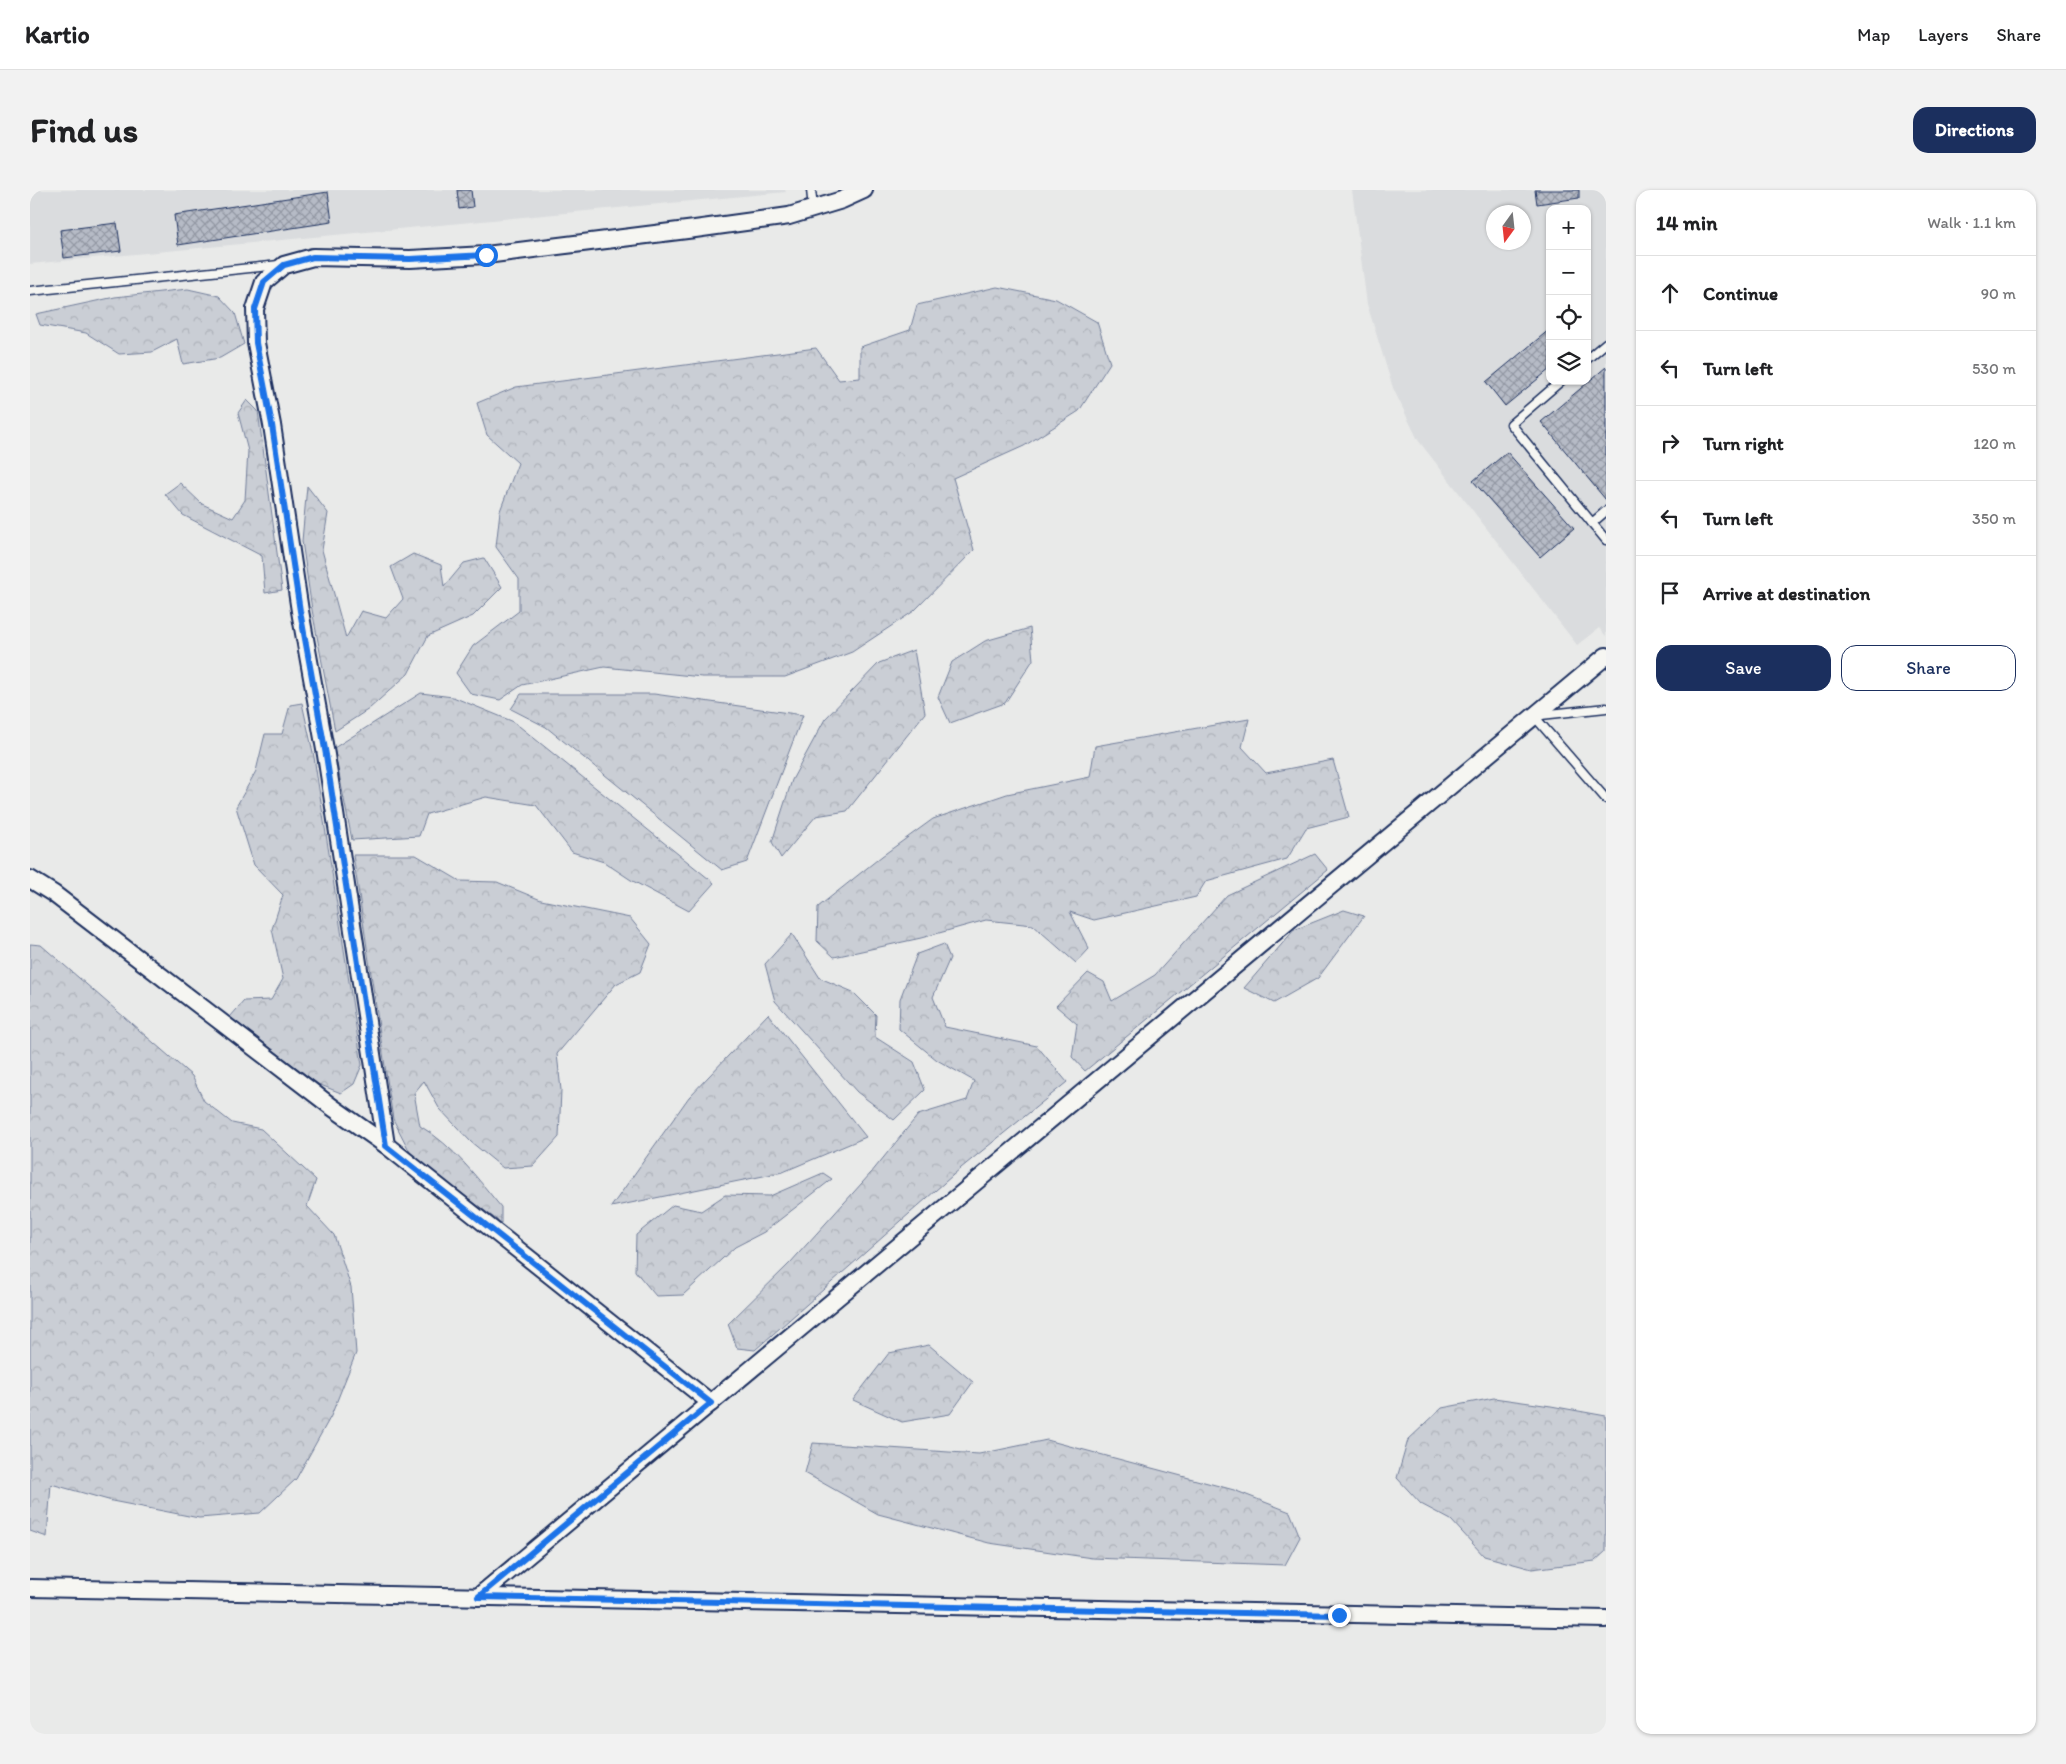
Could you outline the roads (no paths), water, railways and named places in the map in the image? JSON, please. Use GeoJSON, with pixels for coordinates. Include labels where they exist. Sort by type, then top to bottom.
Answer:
{"type":"FeatureCollection","features":[{"type":"Feature","properties":{"kind":"street"},"geometry":{"type":"LineString","coordinates":[[386,1146],[326,755],[300,611],[272,425],[256,343],[255,309],[264,282],[284,265],[313,257],[410,259],[486,255],[789,216],[842,200],[864,190]]}},
{"type":"Feature","properties":{"kind":"street"},"geometry":{"type":"LineString","coordinates":[[478,1597],[1606,656]]}},
{"type":"Feature","properties":{"kind":"street"},"geometry":{"type":"LineString","coordinates":[[30,879],[54,894],[332,1107],[386,1146],[711,1403]]}},
{"type":"Feature","properties":{"kind":"street"},"geometry":{"type":"LineString","coordinates":[[30,1588],[1606,1619]]}},
{"type":"Feature","properties":{"kind":"lane"},"geometry":{"type":"LineString","coordinates":[[811,190],[813,208]]}},
{"type":"Feature","properties":{"kind":"lane"},"geometry":{"type":"LineString","coordinates":[[30,291],[284,265]]}},
{"type":"Feature","properties":{"kind":"lane"},"geometry":{"type":"LineString","coordinates":[[1591,356],[1606,343]]}},
{"type":"Feature","properties":{"kind":"lane"},"geometry":{"type":"LineString","coordinates":[[1557,385],[1511,424],[1606,540]]}},
{"type":"Feature","properties":{"kind":"lane"},"geometry":{"type":"LineString","coordinates":[[1592,523],[1606,511]]}},
{"type":"Feature","properties":{"kind":"lane"},"geometry":{"type":"LineString","coordinates":[[1534,716],[1606,708]]}},
{"type":"Feature","properties":{"kind":"lane"},"geometry":{"type":"LineString","coordinates":[[1534,716],[1606,799]]}}]}
